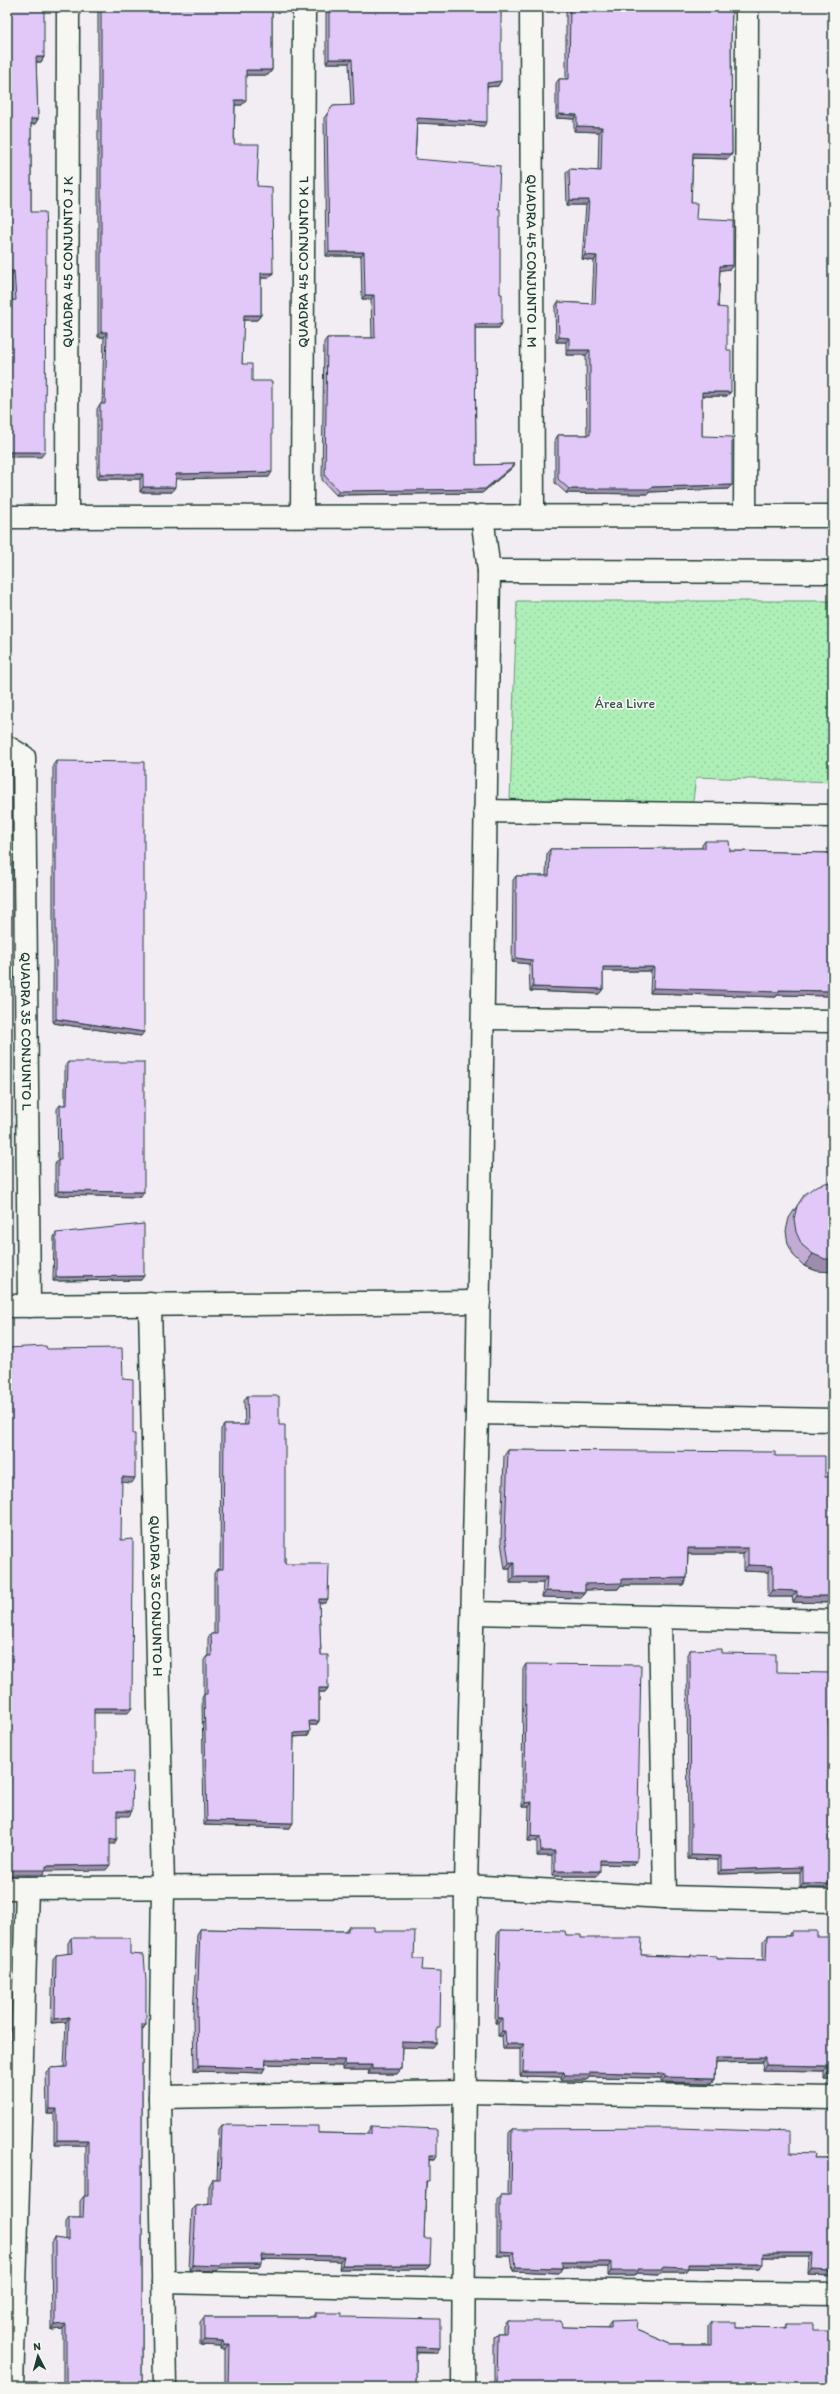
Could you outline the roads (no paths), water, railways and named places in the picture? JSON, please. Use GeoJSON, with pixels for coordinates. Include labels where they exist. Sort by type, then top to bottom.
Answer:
{"type":"FeatureCollection","features":[{"type":"Feature","properties":{"kind":"street","name":"QUADRA 45 CONJUNTO J K"},"geometry":{"type":"LineString","coordinates":[[67,517],[68,7]]}},
{"type":"Feature","properties":{"kind":"street","name":"QUADRA 45 CONJUNTO K L"},"geometry":{"type":"LineString","coordinates":[[302,516],[304,7]]}},
{"type":"Feature","properties":{"kind":"street","name":"QUADRA 45 CONJUNTO L M"},"geometry":{"type":"LineString","coordinates":[[531,7],[533,516]]}},
{"type":"Feature","properties":{"kind":"street"},"geometry":{"type":"LineString","coordinates":[[745,516],[747,7]]}},
{"type":"Feature","properties":{"kind":"street"},"geometry":{"type":"LineString","coordinates":[[463,2387],[463,2092],[466,1886],[474,1613],[489,572],[482,516]]}},
{"type":"Feature","properties":{"kind":"street"},"geometry":{"type":"LineString","coordinates":[[7,517],[833,516]]}},
{"type":"Feature","properties":{"kind":"street"},"geometry":{"type":"LineString","coordinates":[[489,572],[833,572]]}},
{"type":"Feature","properties":{"kind":"street","name":"QUADRA 35 CONJUNTO L"},"geometry":{"type":"LineString","coordinates":[[15,752],[29,1306]]}},
{"type":"Feature","properties":{"kind":"street"},"geometry":{"type":"LineString","coordinates":[[485,811],[833,816]]}},
{"type":"Feature","properties":{"kind":"street"},"geometry":{"type":"LineString","coordinates":[[483,1018],[833,1021]]}},
{"type":"Feature","properties":{"kind":"street"},"geometry":{"type":"LineString","coordinates":[[7,1306],[479,1302]]}},
{"type":"Feature","properties":{"kind":"street","name":"QUADRA 35 CONJUNTO H"},"geometry":{"type":"LineString","coordinates":[[150,1304],[163,1887],[160,2096],[165,2387]]}},
{"type":"Feature","properties":{"kind":"street"},"geometry":{"type":"LineString","coordinates":[[477,1413],[833,1420]]}},
{"type":"Feature","properties":{"kind":"street"},"geometry":{"type":"LineString","coordinates":[[474,1613],[833,1621]]}},
{"type":"Feature","properties":{"kind":"street"},"geometry":{"type":"LineString","coordinates":[[660,1617],[664,1897]]}},
{"type":"Feature","properties":{"kind":"street"},"geometry":{"type":"LineString","coordinates":[[12,2387],[17,1888],[466,1886],[664,1897],[833,1901]]}},
{"type":"Feature","properties":{"kind":"street"},"geometry":{"type":"LineString","coordinates":[[160,2096],[463,2092],[833,2098]]}},
{"type":"Feature","properties":{"kind":"street"},"geometry":{"type":"LineString","coordinates":[[163,2282],[463,2290],[833,2294]]}},
{"type":"Feature","properties":{"kind":"park label","name":"Área Livre"},"geometry":{"type":"Point","coordinates":[625,703]}}]}
